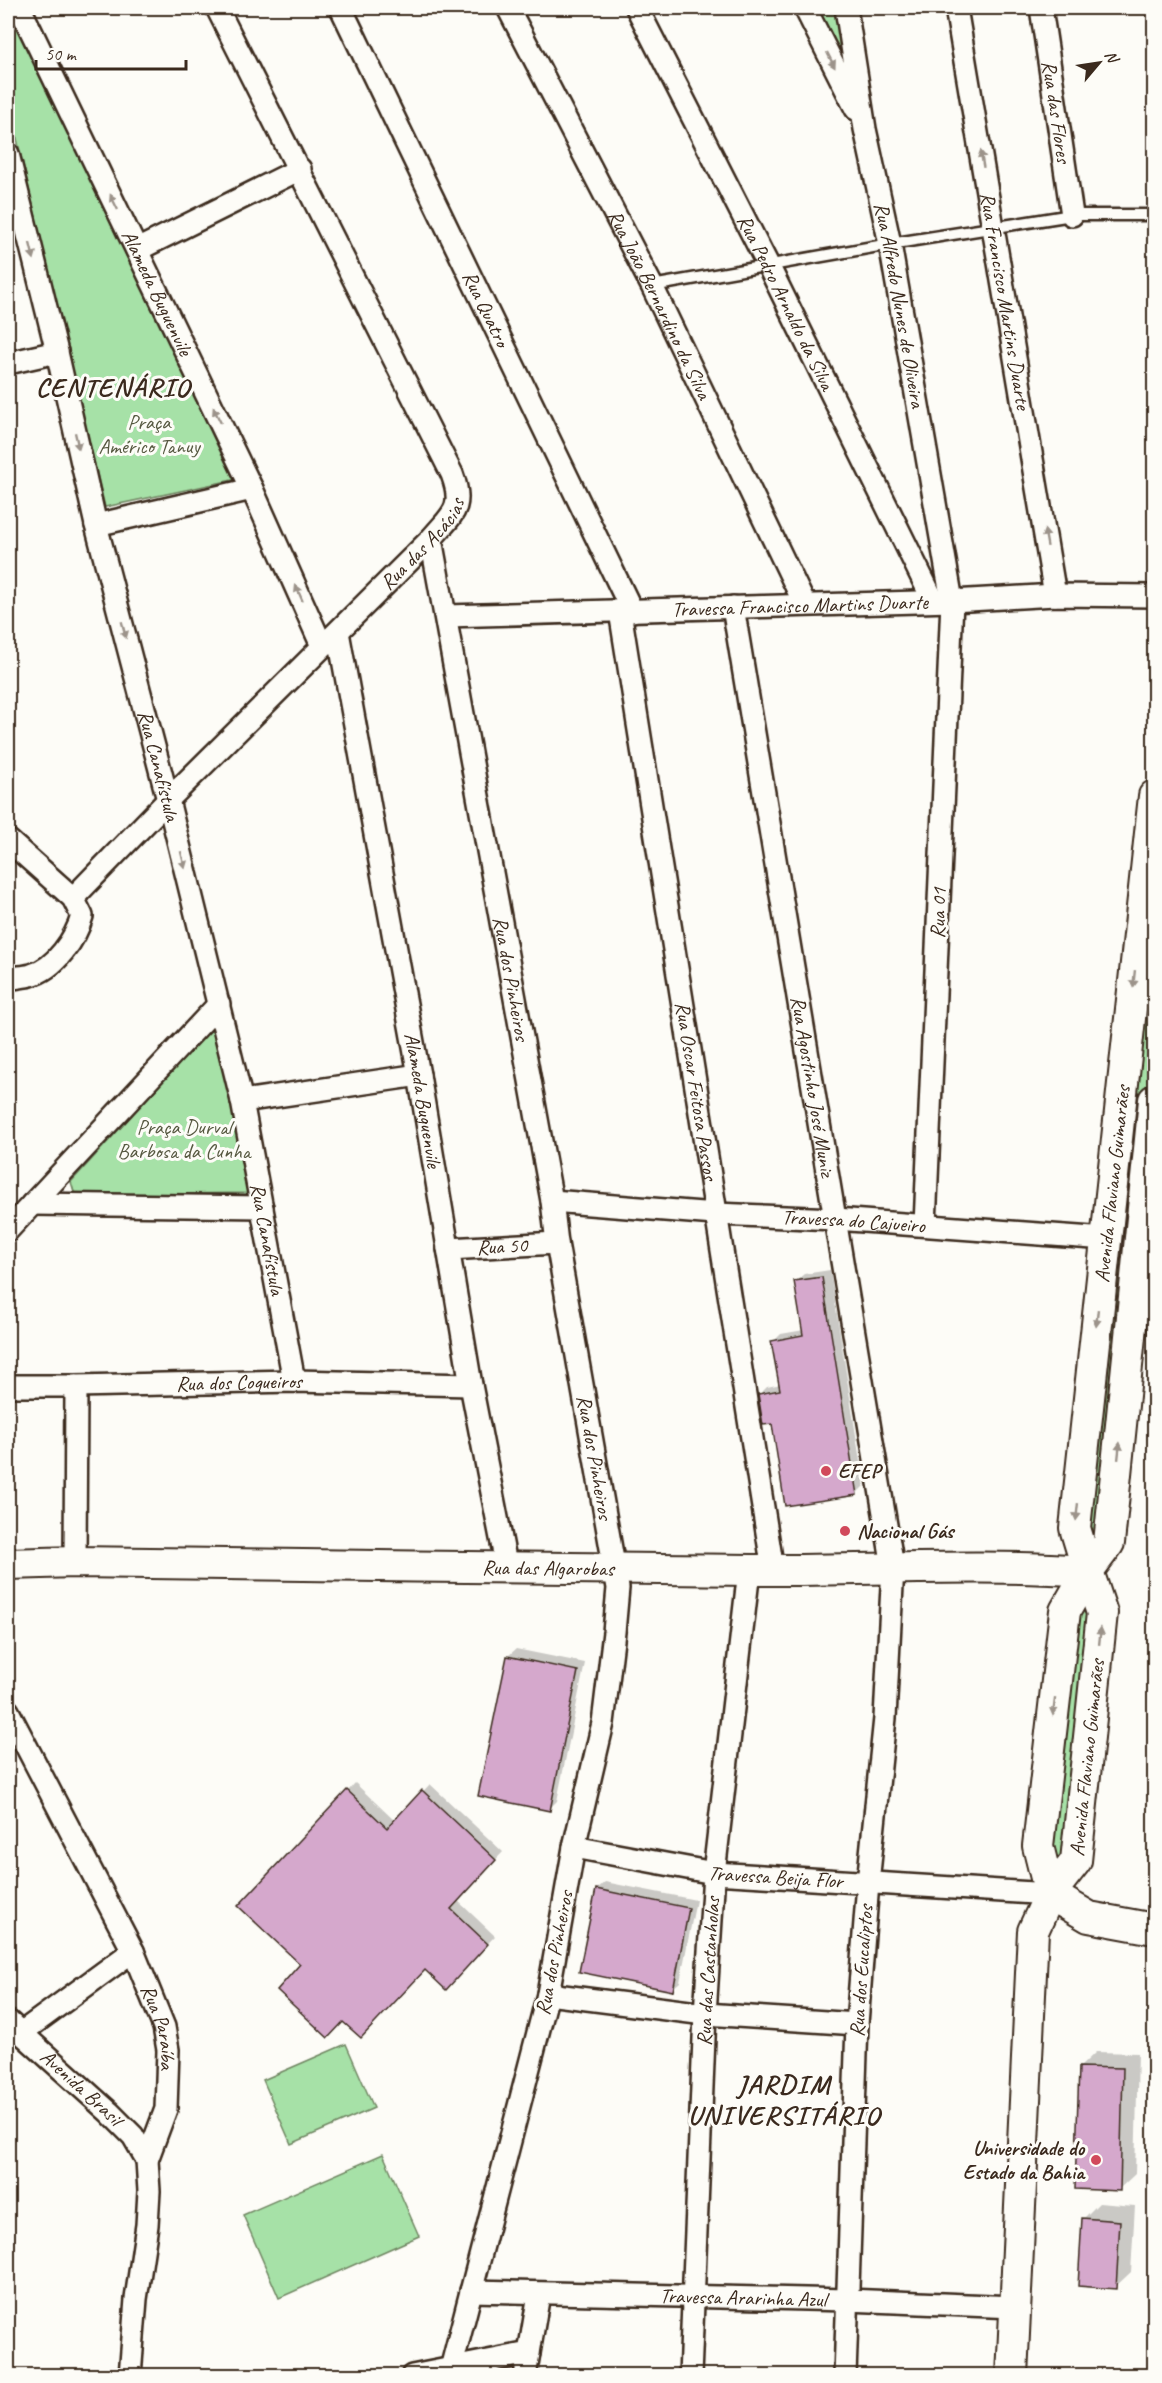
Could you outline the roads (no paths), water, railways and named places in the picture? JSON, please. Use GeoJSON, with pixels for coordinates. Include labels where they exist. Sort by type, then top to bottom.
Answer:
{"type":"FeatureCollection","features":[{"type":"Feature","properties":{"kind":"main road","name":"Avenida Flaviano Guimarães"},"geometry":{"type":"LineString","coordinates":[[1050,1894],[1076,1861],[1078,1851],[1102,1613],[1075,1528],[1155,796]]}},
{"type":"Feature","properties":{"kind":"main road","name":"Avenida Flaviano Guimarães"},"geometry":{"type":"LineString","coordinates":[[1050,1894],[1038,1846],[1063,1622],[1065,1611],[1088,1571],[1109,1543],[1147,1243],[1155,1100]]}},
{"type":"Feature","properties":{"kind":"main road","name":"Travessa do Cajueiro"},"geometry":{"type":"LineString","coordinates":[[1106,1239],[1147,1243]]}},
{"type":"Feature","properties":{"kind":"main road","name":"Rua das Algarobas"},"geometry":{"type":"LineString","coordinates":[[8,1564],[75,1562],[507,1569],[614,1567],[761,1570],[893,1567],[1088,1571]]}},
{"type":"Feature","properties":{"kind":"main road"},"geometry":{"type":"LineString","coordinates":[[1012,2376],[1033,1931],[1050,1894],[1089,1917],[1155,1929]]}},
{"type":"Feature","properties":{"kind":"street","name":"Alameda Buguenvile"},"geometry":{"type":"LineString","coordinates":[[20,8],[252,489],[330,639],[419,1075],[471,1385],[507,1569]]}},
{"type":"Feature","properties":{"kind":"street","name":"Rua das Acácias"},"geometry":{"type":"LineString","coordinates":[[73,898],[430,539],[455,510],[458,503],[455,484],[300,169],[217,8]]}},
{"type":"Feature","properties":{"kind":"street","name":"Rua Quatro"},"geometry":{"type":"LineString","coordinates":[[340,8],[626,611]]}},
{"type":"Feature","properties":{"kind":"street","name":"Rua João Bernardino da Silva"},"geometry":{"type":"LineString","coordinates":[[508,8],[652,286],[806,604]]}},
{"type":"Feature","properties":{"kind":"street","name":"Rua Pedro Arnaldo da Silva"},"geometry":{"type":"LineString","coordinates":[[637,8],[942,600]]}},
{"type":"Feature","properties":{"kind":"street"},"geometry":{"type":"LineString","coordinates":[[805,8],[865,129]]}},
{"type":"Feature","properties":{"kind":"street","name":"Rua Alfredo Nunes de Oliveira"},"geometry":{"type":"LineString","coordinates":[[846,8],[865,129],[890,244],[942,600]]}},
{"type":"Feature","properties":{"kind":"street","name":"Rua Francisco Martins Duarte"},"geometry":{"type":"LineString","coordinates":[[956,8],[1055,595]]}},
{"type":"Feature","properties":{"kind":"street","name":"Rua das Flores"},"geometry":{"type":"LineString","coordinates":[[1041,8],[1072,215]]}},
{"type":"Feature","properties":{"kind":"street","name":"Rua Canafístula"},"geometry":{"type":"LineString","coordinates":[[8,154],[57,352],[96,525],[243,1101],[294,1381]]}},
{"type":"Feature","properties":{"kind":"street"},"geometry":{"type":"LineString","coordinates":[[137,250],[300,169]]}},
{"type":"Feature","properties":{"kind":"street"},"geometry":{"type":"LineString","coordinates":[[8,363],[57,352]]}},
{"type":"Feature","properties":{"kind":"street"},"geometry":{"type":"LineString","coordinates":[[96,525],[252,489]]}},
{"type":"Feature","properties":{"kind":"street","name":"Rua dos Pinheiros"},"geometry":{"type":"LineString","coordinates":[[430,539],[552,1201],[614,1567],[617,1599],[603,1723],[574,1847],[548,1994],[451,2372]]}},
{"type":"Feature","properties":{"kind":"street","name":"Travessa Francisco Martins Duarte"},"geometry":{"type":"LineString","coordinates":[[446,616],[1055,595],[1155,596]]}},
{"type":"Feature","properties":{"kind":"street","name":"Rua 01"},"geometry":{"type":"LineString","coordinates":[[925,1226],[942,600]]}},
{"type":"Feature","properties":{"kind":"street","name":"Rua Agostinho José Muniz"},"geometry":{"type":"LineString","coordinates":[[733,607],[893,1567]]}},
{"type":"Feature","properties":{"kind":"street","name":"Rua Oscar Feitosa Passos"},"geometry":{"type":"LineString","coordinates":[[626,611],[715,1215],[761,1570]]}},
{"type":"Feature","properties":{"kind":"street"},"geometry":{"type":"LineString","coordinates":[[8,840],[73,898],[82,916],[78,931],[67,949],[32,975],[8,979]]}},
{"type":"Feature","properties":{"kind":"street"},"geometry":{"type":"LineString","coordinates":[[10,1224],[32,1204],[219,1004]]}},
{"type":"Feature","properties":{"kind":"street"},"geometry":{"type":"LineString","coordinates":[[243,1101],[419,1075]]}},
{"type":"Feature","properties":{"kind":"street","name":"Travessa do Cajueiro"},"geometry":{"type":"LineString","coordinates":[[552,1201],[715,1215],[836,1219],[1106,1239]]}},
{"type":"Feature","properties":{"kind":"street"},"geometry":{"type":"LineString","coordinates":[[32,1204],[262,1207]]}},
{"type":"Feature","properties":{"kind":"street","name":"Rua 50"},"geometry":{"type":"LineString","coordinates":[[447,1250],[558,1243]]}},
{"type":"Feature","properties":{"kind":"street","name":"Rua dos Coqueiros"},"geometry":{"type":"LineString","coordinates":[[8,1386],[294,1381],[471,1385]]}},
{"type":"Feature","properties":{"kind":"street"},"geometry":{"type":"LineString","coordinates":[[75,1562],[76,1386]]}},
{"type":"Feature","properties":{"kind":"street","name":"Rua dos Eucaliptos"},"geometry":{"type":"LineString","coordinates":[[845,2376],[856,2024],[885,1718],[893,1567]]}},
{"type":"Feature","properties":{"kind":"street","name":"Rua das Castanholas"},"geometry":{"type":"LineString","coordinates":[[690,2376],[705,2014],[714,1873],[761,1570]]}},
{"type":"Feature","properties":{"kind":"street","name":"Rua Paraíba"},"geometry":{"type":"LineString","coordinates":[[8,1711],[134,1951],[164,2027],[168,2050],[166,2109],[147,2160],[149,2191],[147,2225],[136,2299],[129,2376]]}},
{"type":"Feature","properties":{"kind":"street","name":"Travessa Beija Flor"},"geometry":{"type":"LineString","coordinates":[[574,1847],[714,1873],[1050,1894]]}},
{"type":"Feature","properties":{"kind":"street"},"geometry":{"type":"LineString","coordinates":[[14,2027],[134,1951]]}},
{"type":"Feature","properties":{"kind":"street"},"geometry":{"type":"LineString","coordinates":[[548,1994],[705,2014],[856,2024]]}},
{"type":"Feature","properties":{"kind":"street","name":"Avenida Brasil"},"geometry":{"type":"LineString","coordinates":[[14,2027],[109,2112],[133,2136],[147,2160]]}},
{"type":"Feature","properties":{"kind":"street","name":"Travessa Ararinha Azul"},"geometry":{"type":"LineString","coordinates":[[471,2292],[692,2295],[1015,2307]]}},
{"type":"Feature","properties":{"kind":"street"},"geometry":{"type":"LineString","coordinates":[[525,2376],[539,2294]]}},
{"type":"Feature","properties":{"kind":"street"},"geometry":{"type":"LineString","coordinates":[[423,2375],[451,2372],[529,2353]]}},
{"type":"Feature","properties":{"kind":"lane"},"geometry":{"type":"LineString","coordinates":[[652,286],[1072,215],[1155,215]]}},
{"type":"Feature","properties":{"kind":"place","name":"EFEP"},"geometry":{"type":"Point","coordinates":[826,1471]}},
{"type":"Feature","properties":{"kind":"place","name":"Nacional Gás"},"geometry":{"type":"Point","coordinates":[845,1531]}},
{"type":"Feature","properties":{"kind":"place","name":"Universidade do Estado da Bahia"},"geometry":{"type":"Point","coordinates":[1096,2160]}},
{"type":"Feature","properties":{"kind":"district","name":"CENTENÁRIO"},"geometry":{"type":"Point","coordinates":[113,387]}},
{"type":"Feature","properties":{"kind":"district","name":"JARDIM UNIVERSITÁRIO"},"geometry":{"type":"Point","coordinates":[784,2100]}},
{"type":"Feature","properties":{"kind":"park label","name":"Praça Américo Tanuy"},"geometry":{"type":"Point","coordinates":[149,434]}},
{"type":"Feature","properties":{"kind":"park label","name":"Praça Durval Barbosa da Cunha"},"geometry":{"type":"Point","coordinates":[184,1139]}}]}
